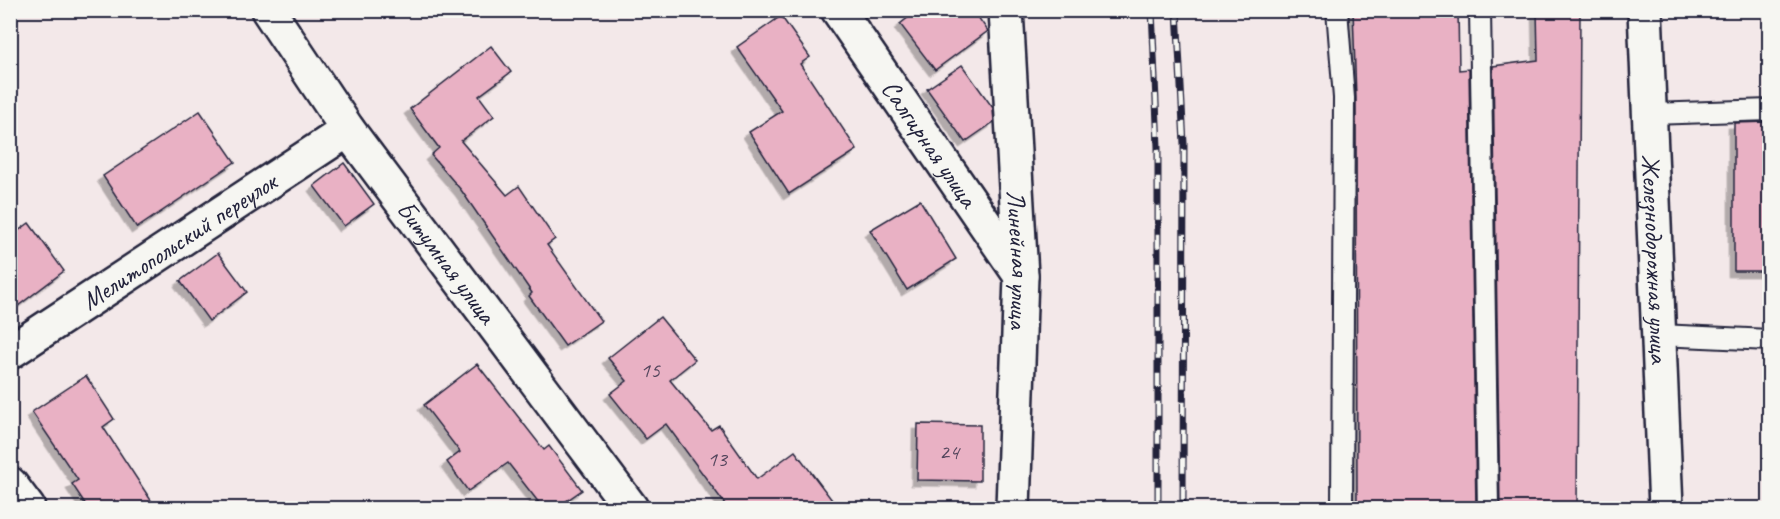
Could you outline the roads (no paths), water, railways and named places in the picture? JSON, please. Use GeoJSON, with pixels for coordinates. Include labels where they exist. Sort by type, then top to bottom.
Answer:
{"type":"FeatureCollection","features":[{"type":"Feature","properties":{"kind":"street","name":"Битумная улица"},"geometry":{"type":"LineString","coordinates":[[268,10],[348,130],[631,508]]}},
{"type":"Feature","properties":{"kind":"street","name":"Салгирная улица"},"geometry":{"type":"LineString","coordinates":[[838,10],[1021,276]]}},
{"type":"Feature","properties":{"kind":"street","name":"Линейная улица"},"geometry":{"type":"LineString","coordinates":[[1006,10],[1021,276],[1013,508]]}},
{"type":"Feature","properties":{"kind":"street","name":"Железнодорожная улица"},"geometry":{"type":"LineString","coordinates":[[1645,10],[1666,508]]}},
{"type":"Feature","properties":{"kind":"street","name":"Мелитопольский переулок"},"geometry":{"type":"LineString","coordinates":[[10,352],[348,130]]}},
{"type":"Feature","properties":{"kind":"street"},"geometry":{"type":"LineString","coordinates":[[10,484],[28,508]]}},
{"type":"Feature","properties":{"kind":"lane"},"geometry":{"type":"LineString","coordinates":[[1337,10],[1344,98],[1342,508]]}},
{"type":"Feature","properties":{"kind":"lane"},"geometry":{"type":"LineString","coordinates":[[1479,10],[1488,508]]}},
{"type":"Feature","properties":{"kind":"lane"},"geometry":{"type":"LineString","coordinates":[[1651,114],[1770,110]]}},
{"type":"Feature","properties":{"kind":"lane"},"geometry":{"type":"LineString","coordinates":[[1659,335],[1770,340]]}},
{"type":"Feature","properties":{"kind":"railway"},"geometry":{"type":"LineString","coordinates":[[1152,10],[1158,147],[1158,508]]}},
{"type":"Feature","properties":{"kind":"railway"},"geometry":{"type":"LineString","coordinates":[[1177,10],[1184,144],[1183,508]]}}]}
